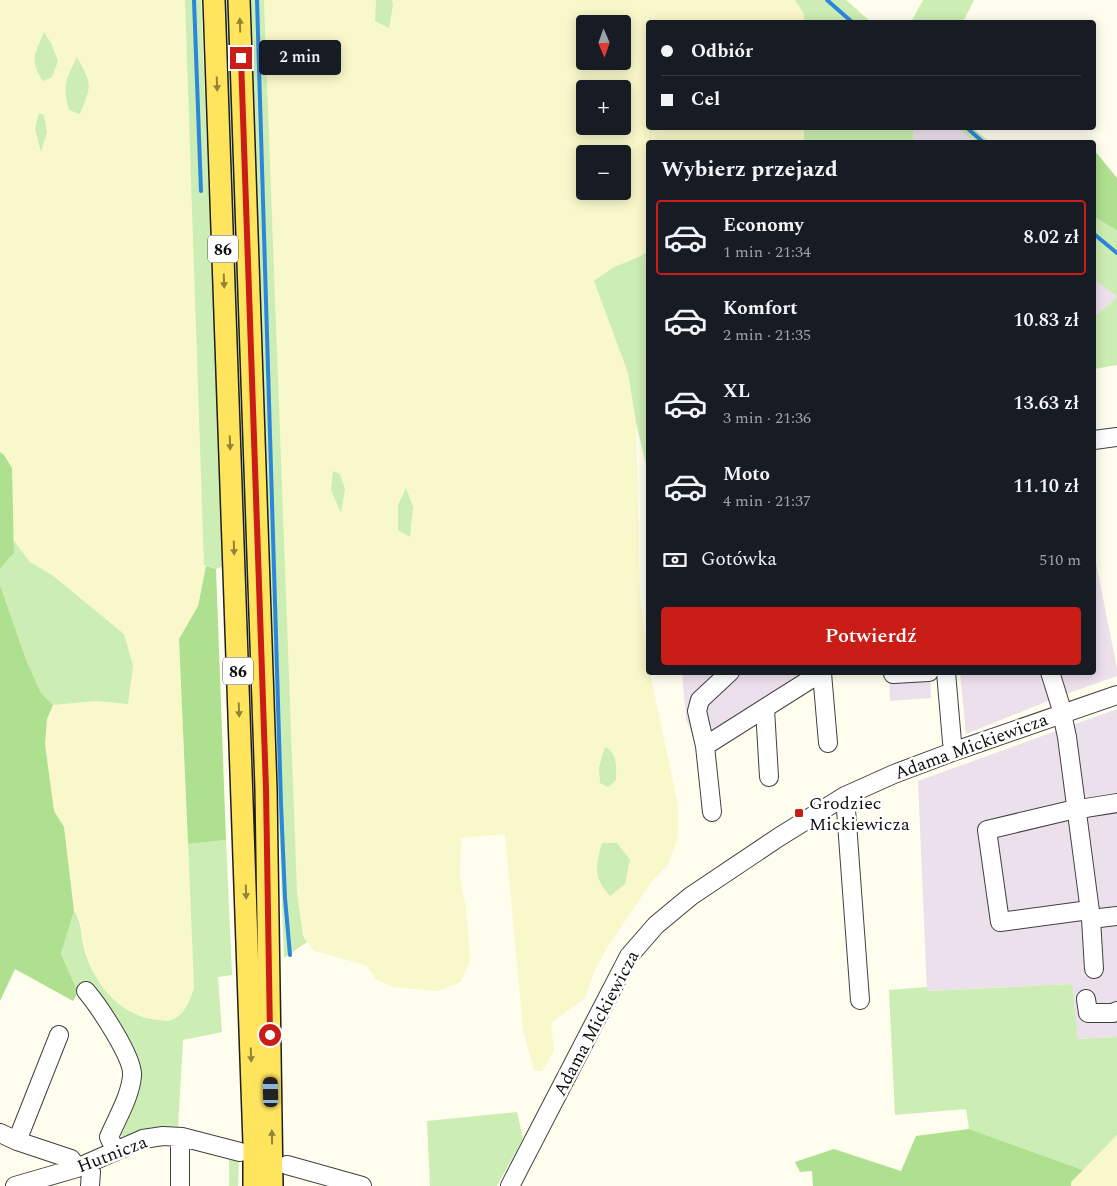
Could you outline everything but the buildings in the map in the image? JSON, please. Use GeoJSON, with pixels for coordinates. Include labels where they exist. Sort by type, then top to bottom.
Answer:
{"type":"FeatureCollection","features":[{"type":"Feature","properties":{"kind":"main road","name":"86"},"geometry":{"type":"LineString","coordinates":[[214,0],[254,1125],[254,1186]]}},
{"type":"Feature","properties":{"kind":"main road","name":"86"},"geometry":{"type":"LineString","coordinates":[[239,0],[266,789],[272,1186]]}},
{"type":"Feature","properties":{"kind":"street"},"geometry":{"type":"LineString","coordinates":[[1096,440],[1117,437]]}},
{"type":"Feature","properties":{"kind":"street"},"geometry":{"type":"LineString","coordinates":[[712,812],[705,746],[697,711],[700,700],[727,675]]}},
{"type":"Feature","properties":{"kind":"street"},"geometry":{"type":"LineString","coordinates":[[705,746],[819,675]]}},
{"type":"Feature","properties":{"kind":"street"},"geometry":{"type":"LineString","coordinates":[[822,675],[828,742]]}},
{"type":"Feature","properties":{"kind":"street"},"geometry":{"type":"LineString","coordinates":[[946,675],[952,742],[955,751]]}},
{"type":"Feature","properties":{"kind":"street"},"geometry":{"type":"LineString","coordinates":[[1051,675],[1067,737],[1090,915],[1094,969]]}},
{"type":"Feature","properties":{"kind":"street","name":"Adama Mickiewicza"},"geometry":{"type":"LineString","coordinates":[[510,1186],[629,956],[643,938],[691,896],[779,837],[846,796],[894,774],[955,751],[1117,695]]}},
{"type":"Feature","properties":{"kind":"street"},"geometry":{"type":"LineString","coordinates":[[765,709],[769,777]]}},
{"type":"Feature","properties":{"kind":"street"},"geometry":{"type":"LineString","coordinates":[[846,796],[860,1000]]}},
{"type":"Feature","properties":{"kind":"street"},"geometry":{"type":"LineString","coordinates":[[1117,803],[1076,809],[987,830],[1000,922],[1090,915],[1117,916]]}},
{"type":"Feature","properties":{"kind":"street"},"geometry":{"type":"LineString","coordinates":[[86,991],[100,1008],[129,1060],[133,1074],[129,1090],[109,1138],[115,1150]]}},
{"type":"Feature","properties":{"kind":"street"},"geometry":{"type":"LineString","coordinates":[[1086,999],[1088,1013],[1117,1012]]}},
{"type":"Feature","properties":{"kind":"street"},"geometry":{"type":"LineString","coordinates":[[17,1141],[59,1035]]}},
{"type":"Feature","properties":{"kind":"street"},"geometry":{"type":"LineString","coordinates":[[0,1134],[71,1159],[82,1165],[91,1172],[90,1186]]}},
{"type":"Feature","properties":{"kind":"street","name":"Hutnicza"},"geometry":{"type":"LineString","coordinates":[[14,1186],[82,1165],[143,1139],[163,1136],[182,1138],[240,1152]]}},
{"type":"Feature","properties":{"kind":"street"},"geometry":{"type":"LineString","coordinates":[[180,1186],[180,1146],[182,1138]]}},
{"type":"Feature","properties":{"kind":"street"},"geometry":{"type":"LineString","coordinates":[[288,1165],[362,1186]]}},
{"type":"Feature","properties":{"kind":"shaded area"},"geometry":{"type":"Polygon","coordinates":[[[914,130],[960,130],[973,140],[913,140],[914,130]]]}},
{"type":"Feature","properties":{"kind":"shaded area"},"geometry":{"type":"Polygon","coordinates":[[[1096,281],[1117,297],[1096,315],[1096,281]]]}},
{"type":"Feature","properties":{"kind":"shaded area"},"geometry":{"type":"Polygon","coordinates":[[[1096,562],[1117,676],[1058,697],[966,734],[960,675],[1096,675],[1096,562]]]}},
{"type":"Feature","properties":{"kind":"shaded area"},"geometry":{"type":"Polygon","coordinates":[[[682,675],[809,675],[696,745],[686,719],[682,675]]]}},
{"type":"Feature","properties":{"kind":"shaded area"},"geometry":{"type":"Polygon","coordinates":[[[889,675],[930,675],[931,698],[890,701],[889,675]]]}},
{"type":"Feature","properties":{"kind":"shaded area"},"geometry":{"type":"Polygon","coordinates":[[[1117,709],[1117,1037],[1078,1039],[1071,984],[927,991],[918,781],[1117,709]]]}},
{"type":"Feature","properties":{"kind":"green space"},"geometry":{"type":"Polygon","coordinates":[[[0,0],[185,0],[206,566],[198,606],[179,639],[194,988],[190,1003],[178,1018],[163,1021],[140,1017],[112,1000],[95,977],[84,947],[80,920],[74,911],[64,827],[54,811],[45,744],[47,719],[53,705],[96,701],[128,704],[52,575],[30,562],[14,541],[12,468],[0,452],[0,0]]]}},
{"type":"Feature","properties":{"kind":"green space"},"geometry":{"type":"Polygon","coordinates":[[[185,0],[201,0],[224,566],[216,569],[204,565],[185,0]]]}},
{"type":"Feature","properties":{"kind":"green space"},"geometry":{"type":"Polygon","coordinates":[[[224,0],[230,0],[252,588],[244,590],[224,0]]]}},
{"type":"Feature","properties":{"kind":"green space"},"geometry":{"type":"Polygon","coordinates":[[[251,0],[264,0],[297,893],[303,936],[307,942],[284,958],[259,271],[251,0]]]}},
{"type":"Feature","properties":{"kind":"green space"},"geometry":{"type":"Polygon","coordinates":[[[264,0],[795,0],[804,14],[804,20],[646,20],[646,130],[804,130],[804,140],[646,140],[646,252],[614,267],[594,281],[628,373],[636,423],[640,595],[646,646],[646,675],[650,675],[678,805],[678,837],[668,865],[652,881],[607,948],[594,972],[585,998],[551,1023],[554,1051],[542,1071],[534,1071],[523,1029],[505,834],[461,838],[460,877],[466,908],[470,960],[461,982],[438,991],[392,987],[376,979],[366,965],[314,951],[303,936],[297,903],[264,0]]]}},
{"type":"Feature","properties":{"kind":"green space"},"geometry":{"type":"Polygon","coordinates":[[[376,0],[392,0],[393,5],[389,28],[375,21],[376,0]]]}},
{"type":"Feature","properties":{"kind":"green space"},"geometry":{"type":"Polygon","coordinates":[[[795,0],[846,0],[869,20],[804,20],[804,14],[795,0]]]}},
{"type":"Feature","properties":{"kind":"green space"},"geometry":{"type":"Polygon","coordinates":[[[923,0],[974,0],[964,20],[912,20],[923,0]]]}},
{"type":"Feature","properties":{"kind":"green space"},"geometry":{"type":"Polygon","coordinates":[[[44,32],[51,43],[58,61],[52,77],[43,81],[36,68],[35,57],[44,32]]]}},
{"type":"Feature","properties":{"kind":"green space"},"geometry":{"type":"Polygon","coordinates":[[[77,57],[89,85],[80,114],[69,110],[66,94],[66,82],[77,57]]]}},
{"type":"Feature","properties":{"kind":"green space"},"geometry":{"type":"Polygon","coordinates":[[[39,113],[44,115],[47,132],[41,152],[35,129],[39,113]]]}},
{"type":"Feature","properties":{"kind":"green space"},"geometry":{"type":"Polygon","coordinates":[[[804,130],[914,130],[913,140],[804,140],[804,130]]]}},
{"type":"Feature","properties":{"kind":"green space"},"geometry":{"type":"Polygon","coordinates":[[[960,130],[975,130],[988,140],[972,140],[960,130]]]}},
{"type":"Feature","properties":{"kind":"green space"},"geometry":{"type":"Polygon","coordinates":[[[1096,152],[1117,178],[1117,230],[1096,218],[1096,152]]]}},
{"type":"Feature","properties":{"kind":"green space"},"geometry":{"type":"Polygon","coordinates":[[[1096,218],[1117,229],[1117,297],[1096,281],[1096,218]]]}},
{"type":"Feature","properties":{"kind":"green space"},"geometry":{"type":"Polygon","coordinates":[[[646,252],[646,465],[636,423],[628,373],[594,281],[614,267],[646,252]]]}},
{"type":"Feature","properties":{"kind":"green space"},"geometry":{"type":"Polygon","coordinates":[[[1117,297],[1117,365],[1096,369],[1096,315],[1117,297]]]}},
{"type":"Feature","properties":{"kind":"green space"},"geometry":{"type":"Polygon","coordinates":[[[0,452],[12,468],[14,553],[0,569],[0,452]]]}},
{"type":"Feature","properties":{"kind":"green space"},"geometry":{"type":"Polygon","coordinates":[[[333,471],[340,474],[345,489],[341,513],[331,490],[333,471]]]}},
{"type":"Feature","properties":{"kind":"green space"},"geometry":{"type":"Polygon","coordinates":[[[406,488],[413,507],[410,537],[398,530],[398,505],[406,488]]]}},
{"type":"Feature","properties":{"kind":"green space"},"geometry":{"type":"Polygon","coordinates":[[[14,541],[30,562],[52,575],[124,634],[133,666],[128,704],[96,701],[53,705],[41,693],[27,662],[0,585],[0,569],[14,553],[14,541]]]}},
{"type":"Feature","properties":{"kind":"green space"},"geometry":{"type":"Polygon","coordinates":[[[206,566],[216,569],[226,840],[188,844],[179,639],[198,606],[206,566]]]}},
{"type":"Feature","properties":{"kind":"green space"},"geometry":{"type":"Polygon","coordinates":[[[0,585],[27,662],[41,693],[53,705],[47,719],[45,744],[54,811],[64,827],[74,911],[61,954],[78,992],[73,1001],[15,969],[0,1001],[0,585]]]}},
{"type":"Feature","properties":{"kind":"green space"},"geometry":{"type":"Polygon","coordinates":[[[605,747],[612,753],[616,766],[616,780],[608,787],[600,783],[599,767],[605,747]]]}},
{"type":"Feature","properties":{"kind":"green space"},"geometry":{"type":"Polygon","coordinates":[[[226,840],[232,975],[218,977],[222,1032],[183,1040],[178,1128],[159,1128],[119,1137],[115,1130],[136,1066],[91,982],[78,992],[61,954],[74,911],[79,921],[84,948],[92,970],[112,998],[120,1005],[142,1017],[166,1021],[173,1020],[186,1007],[194,988],[188,844],[226,840]]]}},
{"type":"Feature","properties":{"kind":"green space"},"geometry":{"type":"Polygon","coordinates":[[[602,843],[617,843],[630,860],[625,884],[610,896],[600,883],[597,871],[602,843]]]}},
{"type":"Feature","properties":{"kind":"green space"},"geometry":{"type":"Polygon","coordinates":[[[1072,984],[1078,1039],[1117,1037],[1117,1135],[1083,1170],[969,1129],[966,1109],[895,1115],[889,990],[927,987],[928,991],[1072,984]]]}},
{"type":"Feature","properties":{"kind":"green space"},"geometry":{"type":"Polygon","coordinates":[[[517,1112],[523,1138],[497,1186],[430,1186],[427,1121],[517,1112]]]}},
{"type":"Feature","properties":{"kind":"green space"},"geometry":{"type":"Polygon","coordinates":[[[969,1129],[1083,1170],[1071,1182],[1071,1186],[813,1186],[812,1171],[800,1172],[795,1162],[834,1149],[901,1171],[916,1136],[969,1129]]]}},
{"type":"Feature","properties":{"kind":"green space"},"geometry":{"type":"Polygon","coordinates":[[[1117,1135],[1117,1186],[1071,1186],[1071,1182],[1117,1135]]]}},
{"type":"Feature","properties":{"kind":"green space"},"geometry":{"type":"Polygon","coordinates":[[[229,1160],[239,1160],[238,1186],[229,1186],[229,1160]]]}},
{"type":"Feature","properties":{"kind":"waterway"},"geometry":{"type":"LineString","coordinates":[[194,0],[201,191]]}},
{"type":"Feature","properties":{"kind":"waterway"},"geometry":{"type":"LineString","coordinates":[[257,0],[281,804],[285,898],[290,955]]}},
{"type":"Feature","properties":{"kind":"waterway"},"geometry":{"type":"LineString","coordinates":[[827,0],[850,20]]}},
{"type":"Feature","properties":{"kind":"waterway"},"geometry":{"type":"LineString","coordinates":[[969,130],[981,140]]}},
{"type":"Feature","properties":{"kind":"waterway"},"geometry":{"type":"LineString","coordinates":[[1096,236],[1117,253]]}},
{"type":"Feature","properties":{"kind":"place","name":"Grodziec Mickiewicza"},"geometry":{"type":"Point","coordinates":[799,813]}},
{"type":"Feature","properties":{"kind":"route"},"geometry":{"type":"LineString","coordinates":[[241,58],[266,789],[270,1035]]}}]}
